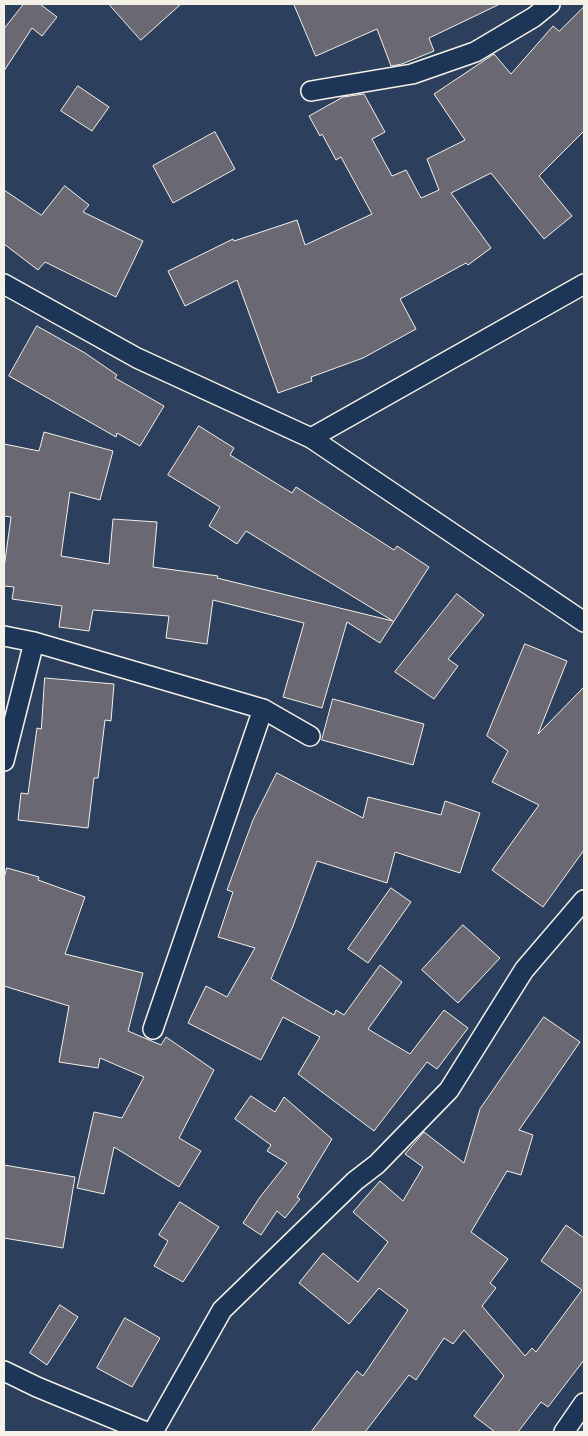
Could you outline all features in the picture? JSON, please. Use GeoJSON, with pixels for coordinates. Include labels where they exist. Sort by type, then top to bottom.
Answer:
{"type":"FeatureCollection","features":[{"type":"Feature","properties":{"kind":"street"},"geometry":{"type":"LineString","coordinates":[[311,91],[412,74],[475,52],[534,17],[550,4]]}},
{"type":"Feature","properties":{"kind":"street"},"geometry":{"type":"LineString","coordinates":[[4,284],[137,358],[311,438],[584,622]]}},
{"type":"Feature","properties":{"kind":"street"},"geometry":{"type":"LineString","coordinates":[[311,438],[584,284]]}},
{"type":"Feature","properties":{"kind":"street"},"geometry":{"type":"LineString","coordinates":[[4,636],[34,642],[263,708],[310,736]]}},
{"type":"Feature","properties":{"kind":"street"},"geometry":{"type":"LineString","coordinates":[[4,761],[34,642]]}},
{"type":"Feature","properties":{"kind":"street"},"geometry":{"type":"LineString","coordinates":[[153,1029],[263,708]]}},
{"type":"Feature","properties":{"kind":"street"},"geometry":{"type":"LineString","coordinates":[[152,1432],[222,1310],[355,1181],[378,1164],[449,1090],[524,970],[584,900]]}},
{"type":"Feature","properties":{"kind":"street"},"geometry":{"type":"LineString","coordinates":[[4,1371],[37,1387],[146,1432]]}},
{"type":"Feature","properties":{"kind":"street"},"geometry":{"type":"LineString","coordinates":[[564,1432],[584,1402]]}},
{"type":"Feature","properties":{"kind":"building"},"geometry":{"type":"Polygon","coordinates":[[[24,4],[40,4],[57,17],[42,36],[32,28],[4,71],[4,29],[24,4]]]}},
{"type":"Feature","properties":{"kind":"building"},"geometry":{"type":"Polygon","coordinates":[[[109,4],[181,4],[141,40],[109,4]]]}},
{"type":"Feature","properties":{"kind":"building"},"geometry":{"type":"Polygon","coordinates":[[[294,4],[500,4],[429,38],[434,51],[402,64],[391,66],[377,29],[316,56],[294,4]]]}},
{"type":"Feature","properties":{"kind":"building"},"geometry":{"type":"Polygon","coordinates":[[[584,7],[584,131],[539,176],[572,216],[544,239],[491,173],[451,193],[491,248],[468,265],[466,263],[400,299],[416,329],[363,358],[311,377],[312,381],[278,393],[237,280],[185,306],[168,271],[233,239],[234,241],[297,220],[305,245],[372,214],[341,157],[336,160],[322,134],[320,136],[309,116],[343,97],[364,94],[385,132],[372,139],[392,176],[406,170],[421,198],[439,190],[427,159],[465,140],[434,94],[494,54],[511,74],[553,26],[559,31],[584,7]]]}},
{"type":"Feature","properties":{"kind":"building"},"geometry":{"type":"Polygon","coordinates":[[[78,86],[109,107],[92,131],[61,111],[78,86]]]}},
{"type":"Feature","properties":{"kind":"building"},"geometry":{"type":"Polygon","coordinates":[[[215,132],[235,169],[173,203],[153,166],[215,132]]]}},
{"type":"Feature","properties":{"kind":"building"},"geometry":{"type":"Polygon","coordinates":[[[65,186],[89,205],[83,212],[143,241],[116,297],[45,262],[38,270],[4,244],[4,190],[41,215],[65,186]]]}},
{"type":"Feature","properties":{"kind":"building"},"geometry":{"type":"Polygon","coordinates":[[[37,326],[85,353],[117,375],[115,378],[164,406],[140,446],[117,433],[116,437],[9,376],[37,326]]]}},
{"type":"Feature","properties":{"kind":"building"},"geometry":{"type":"Polygon","coordinates":[[[199,426],[234,448],[230,455],[292,493],[296,487],[394,550],[397,546],[429,567],[380,643],[347,622],[322,708],[283,697],[304,623],[213,600],[207,644],[166,638],[169,616],[93,610],[89,631],[59,627],[62,606],[12,599],[14,587],[4,586],[4,568],[11,517],[4,516],[4,444],[39,451],[44,432],[113,451],[100,500],[70,492],[61,556],[109,564],[113,519],[157,522],[153,567],[218,576],[217,578],[393,621],[246,531],[237,544],[209,526],[220,507],[168,475],[199,426]]]}},
{"type":"Feature","properties":{"kind":"building"},"geometry":{"type":"Polygon","coordinates":[[[457,594],[484,615],[448,659],[458,666],[434,699],[395,672],[457,594]]]}},
{"type":"Feature","properties":{"kind":"building"},"geometry":{"type":"Polygon","coordinates":[[[525,644],[567,661],[538,734],[584,687],[584,850],[543,907],[492,870],[539,805],[492,782],[508,751],[487,736],[525,644]]]}},
{"type":"Feature","properties":{"kind":"building"},"geometry":{"type":"Polygon","coordinates":[[[45,678],[114,684],[111,721],[105,720],[98,778],[94,778],[88,828],[18,820],[21,793],[28,794],[37,728],[41,729],[45,678]]]}},
{"type":"Feature","properties":{"kind":"building"},"geometry":{"type":"Polygon","coordinates":[[[333,699],[424,724],[413,765],[322,740],[333,699]]]}},
{"type":"Feature","properties":{"kind":"building"},"geometry":{"type":"Polygon","coordinates":[[[277,773],[363,818],[368,797],[441,815],[445,801],[480,813],[460,873],[395,852],[387,883],[317,861],[271,979],[334,1015],[336,1010],[344,1015],[380,965],[402,982],[368,1029],[410,1054],[444,1010],[468,1028],[437,1069],[427,1062],[374,1131],[298,1074],[320,1037],[283,1017],[261,1060],[188,1023],[206,986],[227,997],[255,948],[218,937],[233,892],[227,890],[253,820],[277,773]]]}},
{"type":"Feature","properties":{"kind":"building"},"geometry":{"type":"Polygon","coordinates":[[[7,868],[39,877],[38,880],[85,897],[65,954],[143,973],[128,1031],[161,1045],[166,1037],[214,1070],[179,1138],[201,1151],[179,1187],[114,1147],[104,1194],[77,1188],[94,1112],[122,1118],[144,1077],[100,1058],[98,1068],[59,1062],[69,1006],[4,986],[4,879],[7,868]]]}},
{"type":"Feature","properties":{"kind":"building"},"geometry":{"type":"Polygon","coordinates":[[[391,888],[411,902],[368,963],[348,949],[391,888]]]}},
{"type":"Feature","properties":{"kind":"building"},"geometry":{"type":"Polygon","coordinates":[[[463,925],[500,958],[458,1003],[422,970],[463,925]]]}},
{"type":"Feature","properties":{"kind":"building"},"geometry":{"type":"Polygon","coordinates":[[[544,1017],[580,1042],[519,1130],[533,1135],[521,1175],[507,1171],[471,1232],[508,1259],[490,1283],[496,1288],[482,1306],[525,1356],[532,1348],[536,1352],[582,1290],[541,1261],[566,1225],[584,1238],[584,1360],[548,1407],[541,1402],[518,1432],[495,1432],[474,1416],[504,1376],[464,1330],[453,1344],[444,1338],[416,1380],[409,1375],[365,1432],[311,1432],[357,1371],[363,1376],[408,1310],[379,1288],[349,1324],[299,1283],[323,1253],[358,1282],[388,1242],[353,1212],[380,1181],[403,1201],[423,1167],[405,1154],[424,1132],[464,1163],[480,1109],[544,1017]]]}},
{"type":"Feature","properties":{"kind":"building"},"geometry":{"type":"Polygon","coordinates":[[[251,1096],[275,1112],[284,1097],[332,1139],[297,1197],[300,1199],[285,1218],[277,1211],[261,1235],[243,1223],[260,1197],[287,1163],[267,1151],[271,1145],[235,1119],[251,1096]]]}},
{"type":"Feature","properties":{"kind":"building"},"geometry":{"type":"Polygon","coordinates":[[[4,1165],[75,1177],[63,1248],[4,1238],[4,1165]]]}},
{"type":"Feature","properties":{"kind":"building"},"geometry":{"type":"Polygon","coordinates":[[[180,1202],[219,1227],[183,1282],[154,1266],[168,1241],[159,1235],[180,1202]]]}},
{"type":"Feature","properties":{"kind":"building"},"geometry":{"type":"Polygon","coordinates":[[[60,1305],[78,1317],[47,1365],[30,1353],[60,1305]]]}},
{"type":"Feature","properties":{"kind":"building"},"geometry":{"type":"Polygon","coordinates":[[[125,1318],[160,1338],[132,1387],[97,1368],[125,1318]]]}}]}
